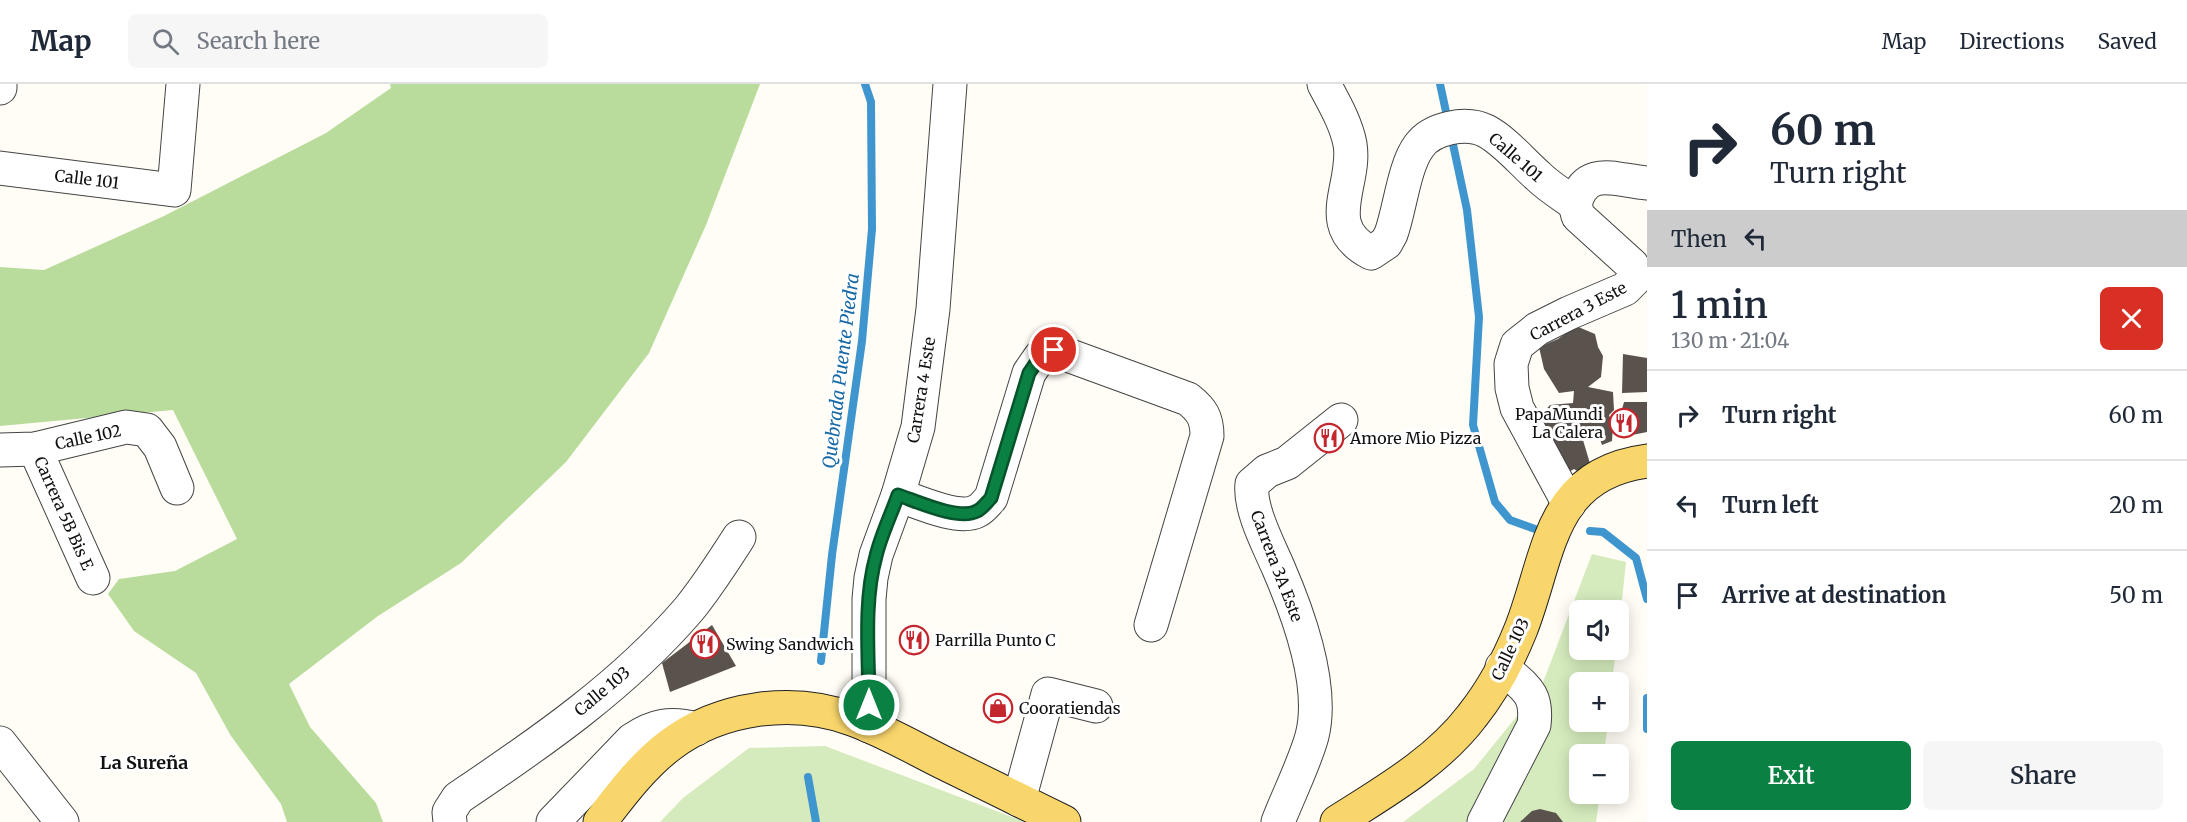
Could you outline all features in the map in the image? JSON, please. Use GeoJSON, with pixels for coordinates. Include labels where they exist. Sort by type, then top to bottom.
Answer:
{"type":"FeatureCollection","features":[{"type":"Feature","properties":{"kind":"main road","name":"Calle 103"},"geometry":{"type":"LineString","coordinates":[[1337,822],[1414,771],[1451,740],[1477,710],[1502,667],[1523,622],[1558,519],[1583,487],[1606,472],[1620,466],[1647,461]]}},
{"type":"Feature","properties":{"kind":"main road"},"geometry":{"type":"LineString","coordinates":[[600,822],[640,774],[669,745],[725,716],[778,708],[828,712],[850,718],[1064,822]]}},
{"type":"Feature","properties":{"kind":"street","name":"Calle 101"},"geometry":{"type":"LineString","coordinates":[[0,168],[174,190],[183,84]]}},
{"type":"Feature","properties":{"kind":"street","name":"Carrera 4 Este"},"geometry":{"type":"LineString","coordinates":[[869,726],[871,578],[876,555],[913,448],[921,406],[933,309],[950,84]]}},
{"type":"Feature","properties":{"kind":"street","name":"Calle 101"},"geometry":{"type":"LineString","coordinates":[[1324,84],[1344,123],[1350,144],[1351,163],[1341,217],[1349,234],[1359,246],[1371,253],[1386,243],[1391,234],[1407,175],[1418,147],[1431,135],[1455,128],[1473,126],[1487,132],[1541,179],[1575,204]]}},
{"type":"Feature","properties":{"kind":"street"},"geometry":{"type":"LineString","coordinates":[[1575,204],[1579,191],[1588,181],[1619,178],[1647,183]]}},
{"type":"Feature","properties":{"kind":"street","name":"Carrera 3 Este"},"geometry":{"type":"LineString","coordinates":[[1569,504],[1517,408],[1512,388],[1511,364],[1517,345],[1537,329],[1640,282],[1632,265],[1578,216],[1575,204]]}},
{"type":"Feature","properties":{"kind":"street"},"geometry":{"type":"LineString","coordinates":[[898,495],[963,514],[977,512],[991,498],[1029,373],[1040,357],[1054,350],[1188,399],[1200,408],[1207,422],[1207,436],[1151,625]]}},
{"type":"Feature","properties":{"kind":"street","name":"Carrera 3A Este"},"geometry":{"type":"LineString","coordinates":[[1278,822],[1312,736],[1315,705],[1310,664],[1297,610],[1264,535],[1253,501],[1252,484],[1267,471],[1287,462],[1341,420]]}},
{"type":"Feature","properties":{"kind":"street","name":"Calle 102"},"geometry":{"type":"LineString","coordinates":[[0,450],[35,449],[126,428],[147,430],[160,447],[177,488]]}},
{"type":"Feature","properties":{"kind":"street","name":"Carrera 5B Bis E"},"geometry":{"type":"LineString","coordinates":[[35,449],[93,578]]}},
{"type":"Feature","properties":{"kind":"street","name":"Calle 103"},"geometry":{"type":"LineString","coordinates":[[450,822],[449,812],[458,798],[604,693],[657,643],[689,609],[739,537]]}},
{"type":"Feature","properties":{"kind":"street"},"geometry":{"type":"LineString","coordinates":[[1484,822],[1534,725],[1536,710],[1528,690],[1502,667]]}},
{"type":"Feature","properties":{"kind":"street"},"geometry":{"type":"LineString","coordinates":[[1019,800],[1048,694],[1096,706]]}},
{"type":"Feature","properties":{"kind":"street"},"geometry":{"type":"LineString","coordinates":[[553,822],[632,740],[645,731],[655,727],[679,724],[696,729]]}},
{"type":"Feature","properties":{"kind":"street"},"geometry":{"type":"LineString","coordinates":[[0,743],[56,820]]}},
{"type":"Feature","properties":{"kind":"green space"},"geometry":{"type":"Polygon","coordinates":[[[390,84],[760,84],[706,225],[649,353],[566,462],[461,563],[378,616],[289,684],[310,727],[376,803],[383,822],[287,822],[281,804],[231,736],[196,673],[134,631],[108,594],[119,579],[175,571],[237,539],[173,410],[0,426],[0,267],[44,270],[164,216],[326,133],[391,88],[390,84]]]}},
{"type":"Feature","properties":{"kind":"green space"},"geometry":{"type":"Polygon","coordinates":[[[1592,554],[1626,562],[1622,600],[1574,600],[1592,554]]]}},
{"type":"Feature","properties":{"kind":"green space"},"geometry":{"type":"Polygon","coordinates":[[[1569,614],[1569,660],[1615,660],[1613,672],[1569,672],[1569,732],[1607,732],[1605,744],[1569,744],[1569,804],[1599,804],[1596,822],[1403,822],[1474,769],[1542,685],[1569,614]]]}},
{"type":"Feature","properties":{"kind":"green space"},"geometry":{"type":"Polygon","coordinates":[[[825,746],[1025,822],[660,822],[683,798],[749,748],[825,746]]]}},
{"type":"Feature","properties":{"kind":"building"},"geometry":{"type":"Polygon","coordinates":[[[1576,326],[1595,334],[1603,356],[1601,377],[1588,387],[1613,392],[1614,410],[1609,415],[1613,425],[1612,441],[1602,445],[1600,439],[1583,440],[1591,467],[1582,474],[1574,469],[1567,473],[1539,417],[1550,405],[1573,403],[1574,391],[1559,393],[1544,369],[1539,347],[1558,339],[1576,326]]]}},
{"type":"Feature","properties":{"kind":"building"},"geometry":{"type":"Polygon","coordinates":[[[1623,354],[1647,358],[1647,392],[1622,393],[1623,354]]]}},
{"type":"Feature","properties":{"kind":"building"},"geometry":{"type":"Polygon","coordinates":[[[1624,402],[1647,402],[1647,432],[1622,437],[1619,420],[1624,402]]]}},
{"type":"Feature","properties":{"kind":"building","name":"Swing Sandwich"},"geometry":{"type":"Polygon","coordinates":[[[712,625],[736,666],[670,692],[662,663],[712,625]]]}},
{"type":"Feature","properties":{"kind":"building"},"geometry":{"type":"Polygon","coordinates":[[[1540,809],[1556,813],[1563,822],[1520,822],[1532,811],[1540,809]]]}},
{"type":"Feature","properties":{"kind":"waterway","name":"Quebrada Puente Piedra"},"geometry":{"type":"LineString","coordinates":[[821,661],[832,555],[862,341],[872,229],[871,102],[865,84]]}},
{"type":"Feature","properties":{"kind":"waterway"},"geometry":{"type":"LineString","coordinates":[[1440,84],[1448,121]]}},
{"type":"Feature","properties":{"kind":"waterway"},"geometry":{"type":"LineString","coordinates":[[1451,135],[1467,210],[1479,317],[1473,425],[1495,502],[1510,520],[1535,529]]}},
{"type":"Feature","properties":{"kind":"waterway"},"geometry":{"type":"LineString","coordinates":[[1590,531],[1603,532],[1636,558],[1647,599]]}},
{"type":"Feature","properties":{"kind":"waterway"},"geometry":{"type":"LineString","coordinates":[[1647,698],[1647,729]]}},
{"type":"Feature","properties":{"kind":"waterway","name":"Quebrada Puente Piedra"},"geometry":{"type":"LineString","coordinates":[[808,777],[816,822]]}},
{"type":"Feature","properties":{"kind":"place","name":"PapaMundi La Calera"},"geometry":{"type":"Point","coordinates":[1624,423]}},
{"type":"Feature","properties":{"kind":"place","name":"Amore Mio Pizza"},"geometry":{"type":"Point","coordinates":[1329,438]}},
{"type":"Feature","properties":{"kind":"place","name":"Parrilla Punto C"},"geometry":{"type":"Point","coordinates":[914,640]}},
{"type":"Feature","properties":{"kind":"place","name":"Swing Sandwich"},"geometry":{"type":"Point","coordinates":[705,644]}},
{"type":"Feature","properties":{"kind":"place","name":"Cooratiendas"},"geometry":{"type":"Point","coordinates":[998,708]}},
{"type":"Feature","properties":{"kind":"district","name":"La Sureña"},"geometry":{"type":"Point","coordinates":[144,763]}},
{"type":"Feature","properties":{"kind":"route"},"geometry":{"type":"LineString","coordinates":[[869,705],[871,578],[876,555],[898,495],[963,514],[977,512],[991,498],[1029,373],[1040,357],[1054,350]]}}]}
